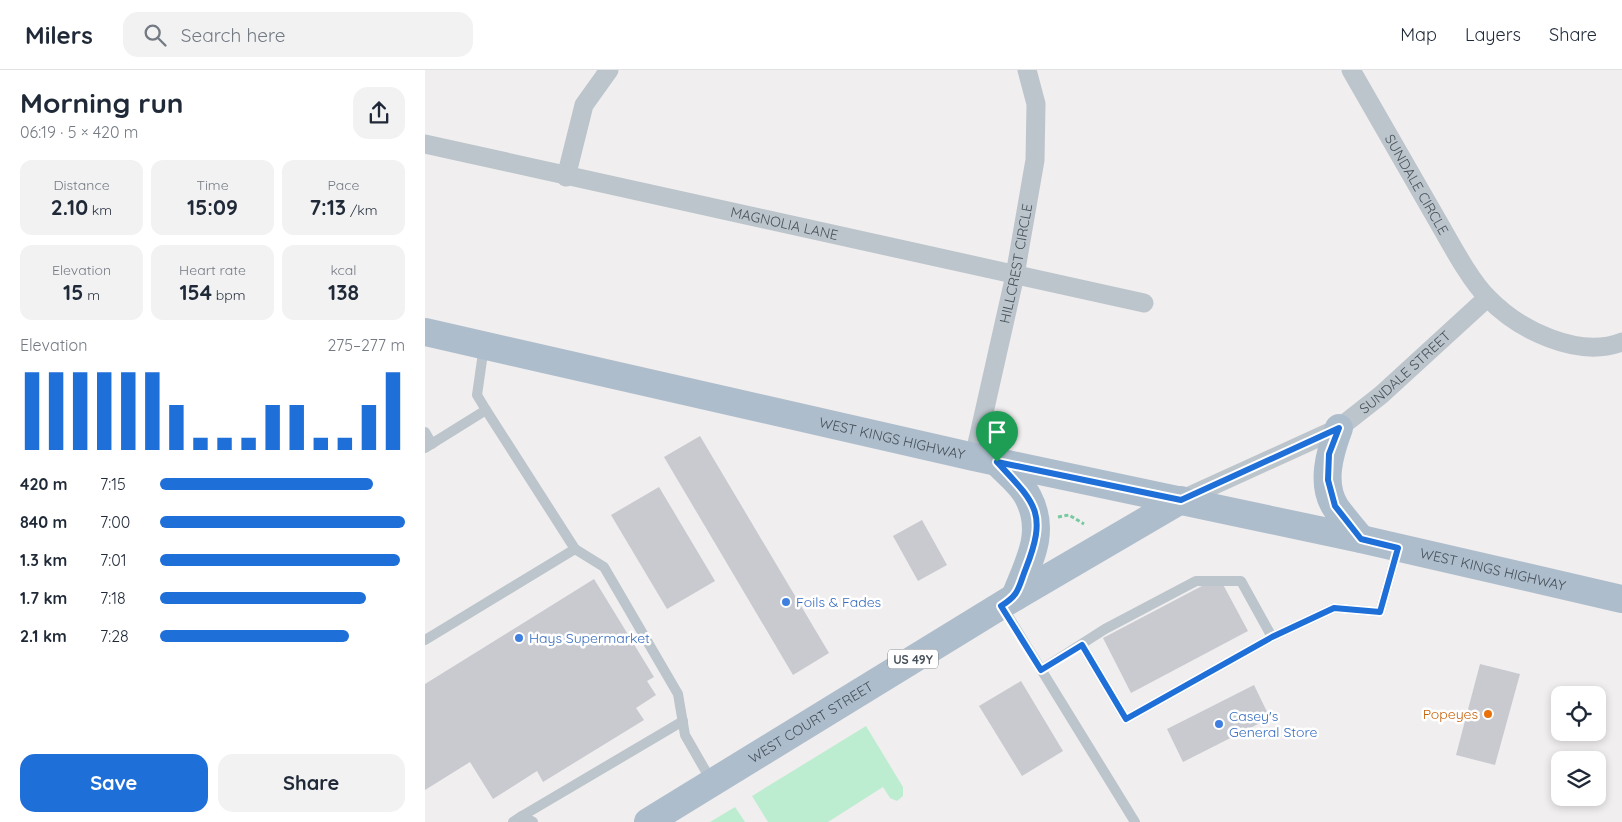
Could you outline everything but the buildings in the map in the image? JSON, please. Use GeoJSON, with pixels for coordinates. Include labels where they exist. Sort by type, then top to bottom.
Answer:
{"type":"FeatureCollection","features":[{"type":"Feature","properties":{"kind":"main road","name":"WEST KINGS HIGHWAY"},"geometry":{"type":"LineString","coordinates":[[425,332],[985,460],[1181,500],[1622,598]]}},
{"type":"Feature","properties":{"kind":"main road"},"geometry":{"type":"LineString","coordinates":[[1339,428],[1329,454],[1328,480],[1335,506],[1361,539]]}},
{"type":"Feature","properties":{"kind":"main road"},"geometry":{"type":"LineString","coordinates":[[985,460],[1028,496],[1037,519],[1038,534],[1008,601]]}},
{"type":"Feature","properties":{"kind":"main road","name":"WEST COURT STREET"},"geometry":{"type":"LineString","coordinates":[[648,822],[1008,601],[1181,500]]}},
{"type":"Feature","properties":{"kind":"street"},"geometry":{"type":"LineString","coordinates":[[566,177],[584,105],[609,70]]}},
{"type":"Feature","properties":{"kind":"street","name":"HILLCREST CIRCLE"},"geometry":{"type":"LineString","coordinates":[[985,460],[1035,160],[1036,104],[1027,70]]}},
{"type":"Feature","properties":{"kind":"street","name":"SUNDALE CIRCLE"},"geometry":{"type":"LineString","coordinates":[[1351,70],[1459,258],[1487,298]]}},
{"type":"Feature","properties":{"kind":"street","name":"MAGNOLIA LANE"},"geometry":{"type":"LineString","coordinates":[[425,144],[566,177],[1144,303]]}},
{"type":"Feature","properties":{"kind":"street"},"geometry":{"type":"LineString","coordinates":[[1487,298],[1526,327],[1555,340],[1585,348],[1622,342]]}},
{"type":"Feature","properties":{"kind":"street","name":"SUNDALE STREET"},"geometry":{"type":"LineString","coordinates":[[1181,500],[1339,428],[1381,395],[1487,298]]}},
{"type":"Feature","properties":{"kind":"lane"},"geometry":{"type":"LineString","coordinates":[[484,345],[477,395],[575,549],[605,567],[678,694],[685,735],[712,783]]}},
{"type":"Feature","properties":{"kind":"lane"},"geometry":{"type":"LineString","coordinates":[[425,432],[429,446],[487,410]]}},
{"type":"Feature","properties":{"kind":"lane"},"geometry":{"type":"LineString","coordinates":[[1082,645],[1126,719],[1272,637],[1334,608],[1380,612],[1398,548]]}},
{"type":"Feature","properties":{"kind":"lane"},"geometry":{"type":"LineString","coordinates":[[425,640],[575,549]]}},
{"type":"Feature","properties":{"kind":"lane"},"geometry":{"type":"LineString","coordinates":[[1041,670],[1105,629],[1196,581],[1241,581],[1272,637]]}},
{"type":"Feature","properties":{"kind":"lane"},"geometry":{"type":"LineString","coordinates":[[1008,601],[1041,670],[1135,822]]}},
{"type":"Feature","properties":{"kind":"lane"},"geometry":{"type":"LineString","coordinates":[[518,819],[683,721]]}},
{"type":"Feature","properties":{"kind":"lane"},"geometry":{"type":"LineString","coordinates":[[518,819],[533,822]]}},
{"type":"Feature","properties":{"kind":"path"},"geometry":{"type":"LineString","coordinates":[[1050,518],[1069,515],[1084,524]]}},
{"type":"Feature","properties":{"kind":"green space"},"geometry":{"type":"Polygon","coordinates":[[[866,726],[903,787],[903,796],[897,801],[890,798],[883,787],[828,822],[768,822],[752,796],[866,726]]]}},
{"type":"Feature","properties":{"kind":"green space"},"geometry":{"type":"Polygon","coordinates":[[[735,807],[745,822],[710,822],[735,807]]]}},
{"type":"Feature","properties":{"kind":"place","name":"Foils & Fades"},"geometry":{"type":"Point","coordinates":[786,602]}},
{"type":"Feature","properties":{"kind":"place","name":"Hays Supermarket"},"geometry":{"type":"Point","coordinates":[519,638]}},
{"type":"Feature","properties":{"kind":"place","name":"Popeyes"},"geometry":{"type":"Point","coordinates":[1488,714]}},
{"type":"Feature","properties":{"kind":"place","name":"Casey's General Store"},"geometry":{"type":"Point","coordinates":[1219,724]}},
{"type":"Feature","properties":{"kind":"route"},"geometry":{"type":"LineString","coordinates":[[1339,428],[1329,454],[1328,480],[1335,506],[1361,539],[1398,548],[1380,612],[1334,608],[1272,637],[1126,719],[1082,645],[1041,670],[1001,606],[1015,597],[1038,534],[1037,519],[1028,496],[997,462],[1181,500],[1339,428]]}}]}
